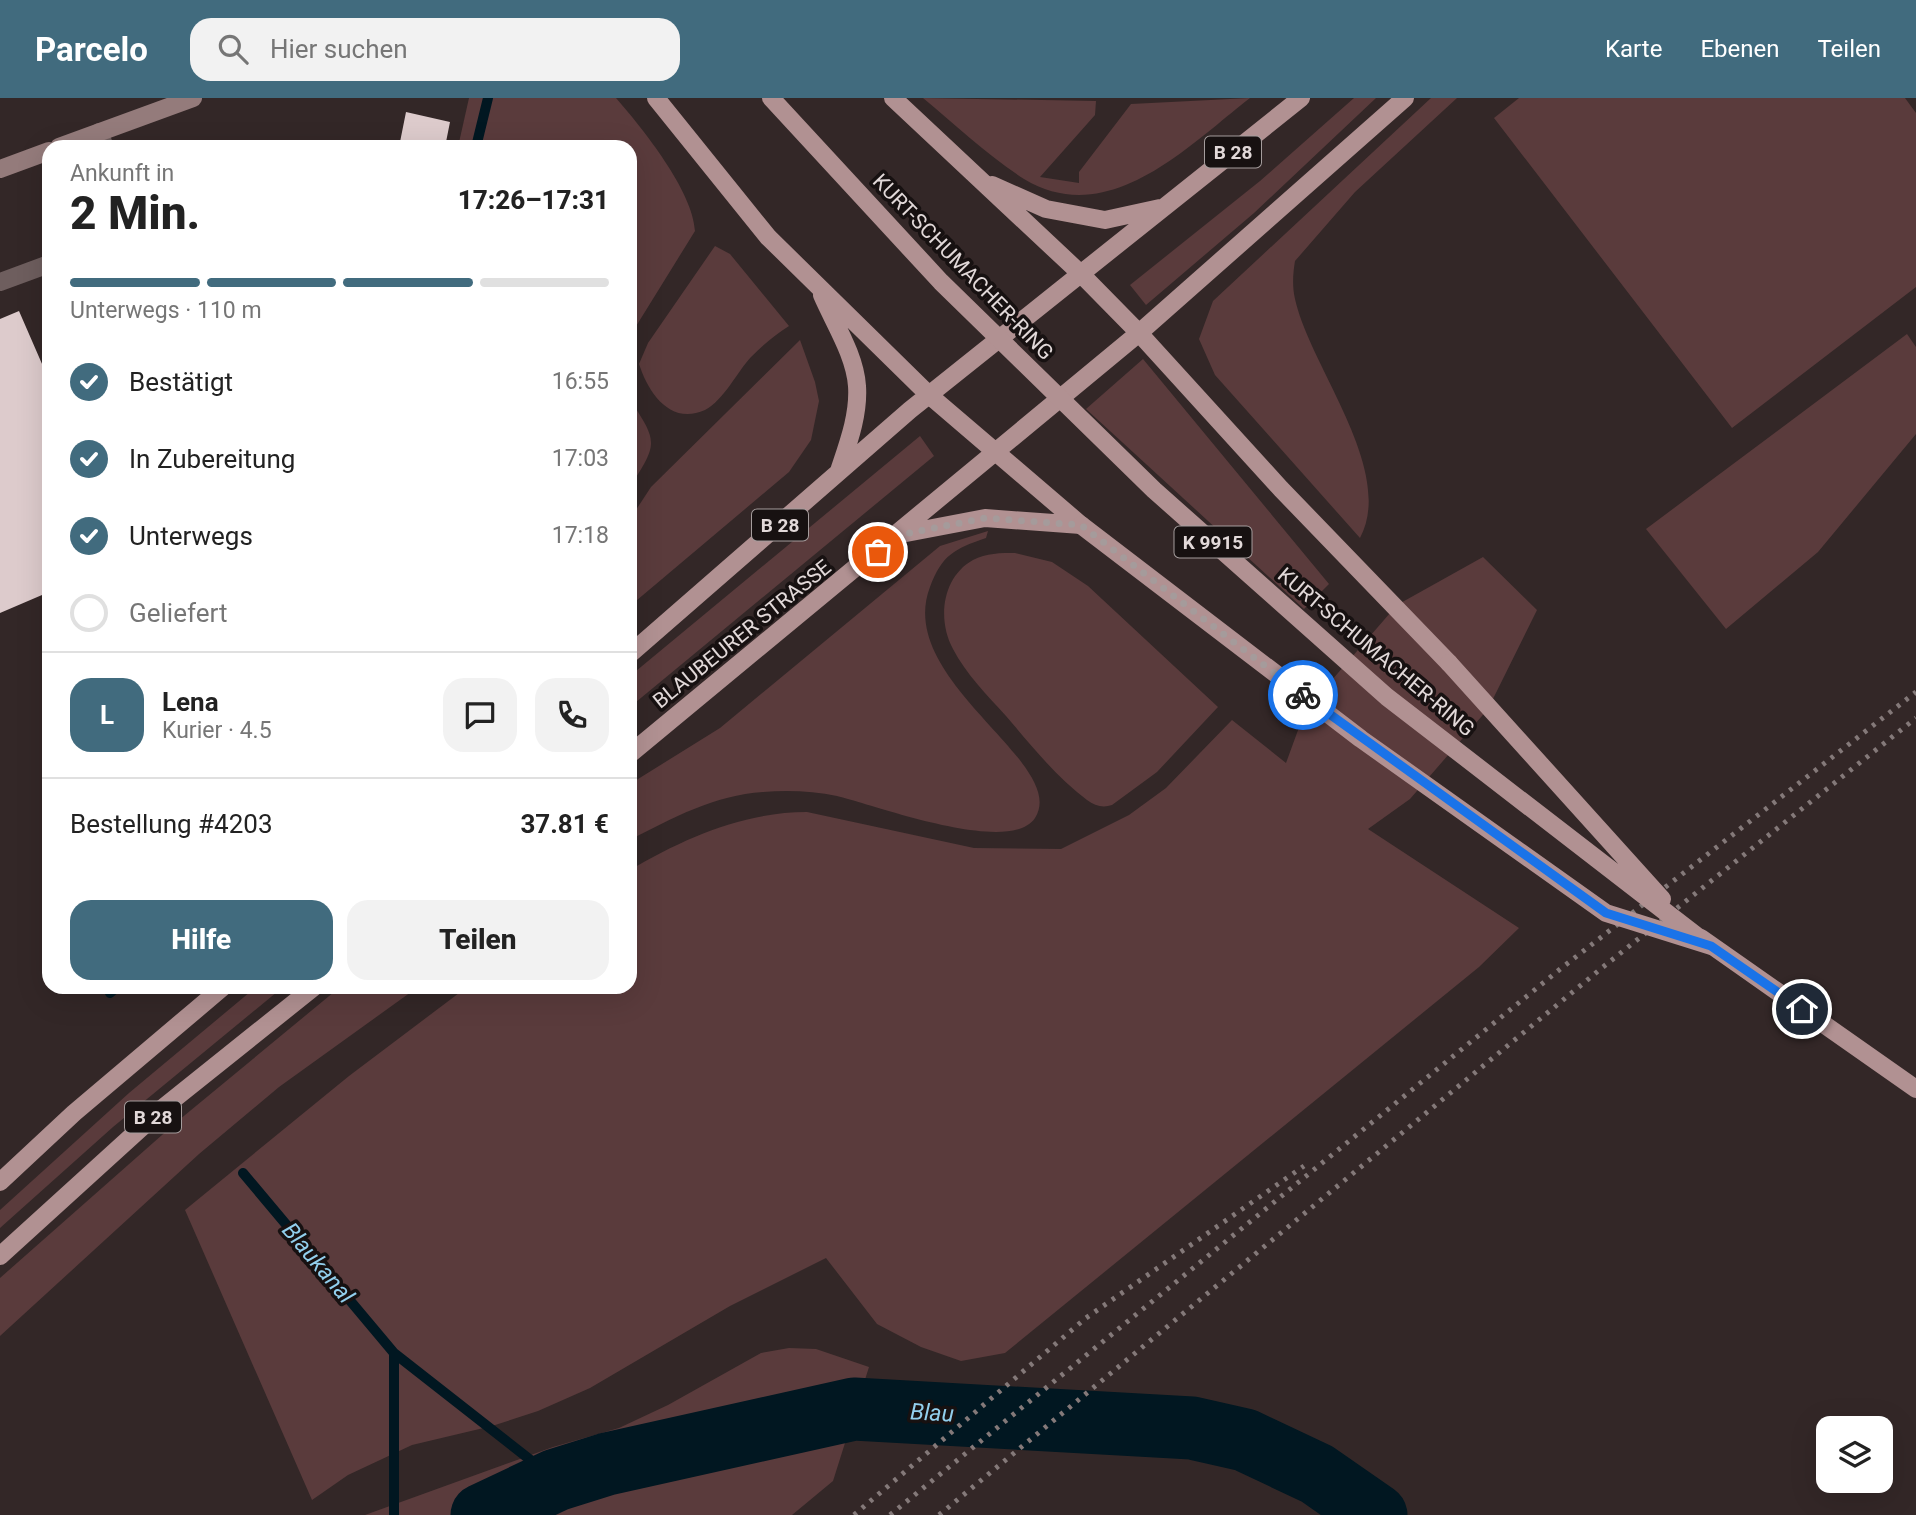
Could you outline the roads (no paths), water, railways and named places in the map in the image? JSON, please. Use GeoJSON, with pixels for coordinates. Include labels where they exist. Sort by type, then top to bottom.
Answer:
{"type":"FeatureCollection","features":[{"type":"Feature","properties":{"kind":"main road"},"geometry":{"type":"LineString","coordinates":[[656,98],[768,237],[929,395],[1081,525],[1361,739],[1606,913],[1705,941]]}},
{"type":"Feature","properties":{"kind":"main road","name":"KURT-SCHUMACHER-RING"},"geometry":{"type":"LineString","coordinates":[[771,98],[941,282],[1154,490],[1387,697],[1705,941],[1916,1089]]}},
{"type":"Feature","properties":{"kind":"main road"},"geometry":{"type":"LineString","coordinates":[[893,98],[1082,275],[1139,333],[1281,489],[1449,663],[1630,866],[1705,941]]}},
{"type":"Feature","properties":{"kind":"main road","name":"B 28"},"geometry":{"type":"LineString","coordinates":[[637,648],[929,395],[1301,98]]}},
{"type":"Feature","properties":{"kind":"main road","name":"BLAUBEURER STRASSE"},"geometry":{"type":"LineString","coordinates":[[637,748],[899,535],[995,450],[1139,333],[1405,98]]}},
{"type":"Feature","properties":{"kind":"main road"},"geometry":{"type":"LineString","coordinates":[[980,180],[1046,209],[1105,220],[1166,207]]}},
{"type":"Feature","properties":{"kind":"main road"},"geometry":{"type":"LineString","coordinates":[[817,286],[846,348],[858,388],[853,425],[839,472]]}},
{"type":"Feature","properties":{"kind":"main road"},"geometry":{"type":"LineString","coordinates":[[899,535],[985,518],[1081,525]]}},
{"type":"Feature","properties":{"kind":"main road","name":"B 28"},"geometry":{"type":"LineString","coordinates":[[0,1182],[75,1113],[215,994]]}},
{"type":"Feature","properties":{"kind":"main road","name":"B 28"},"geometry":{"type":"LineString","coordinates":[[0,1256],[164,1107],[305,994]]}},
{"type":"Feature","properties":{"kind":"street"},"geometry":{"type":"LineString","coordinates":[[102,140],[193,98]]}},
{"type":"Feature","properties":{"kind":"street"},"geometry":{"type":"LineString","coordinates":[[0,169],[42,153]]}},
{"type":"Feature","properties":{"kind":"lane"},"geometry":{"type":"LineString","coordinates":[[0,282],[42,267]]}},
{"type":"Feature","properties":{"kind":"waterway","name":"Blaukanal"},"geometry":{"type":"LineString","coordinates":[[478,140],[488,98]]}},
{"type":"Feature","properties":{"kind":"waterway","name":"Blaukanal"},"geometry":{"type":"LineString","coordinates":[[243,1173],[394,1353],[394,1515]]}},
{"type":"Feature","properties":{"kind":"waterway","name":"Blaukanal"},"geometry":{"type":"LineString","coordinates":[[394,1353],[556,1480]]}},
{"type":"Feature","properties":{"kind":"waterway","name":"Blau"},"geometry":{"type":"LineString","coordinates":[[482,1515],[556,1480],[607,1464],[854,1409],[1192,1428],[1245,1440],[1317,1474],[1376,1515]]}},
{"type":"Feature","properties":{"kind":"railway"},"geometry":{"type":"LineString","coordinates":[[890,1515],[1559,970],[1916,692]]}},
{"type":"Feature","properties":{"kind":"railway"},"geometry":{"type":"LineString","coordinates":[[939,1515],[1603,967],[1916,718]]}},
{"type":"Feature","properties":{"kind":"railway"},"geometry":{"type":"LineString","coordinates":[[854,1515],[1086,1318],[1304,1166]]}}]}
